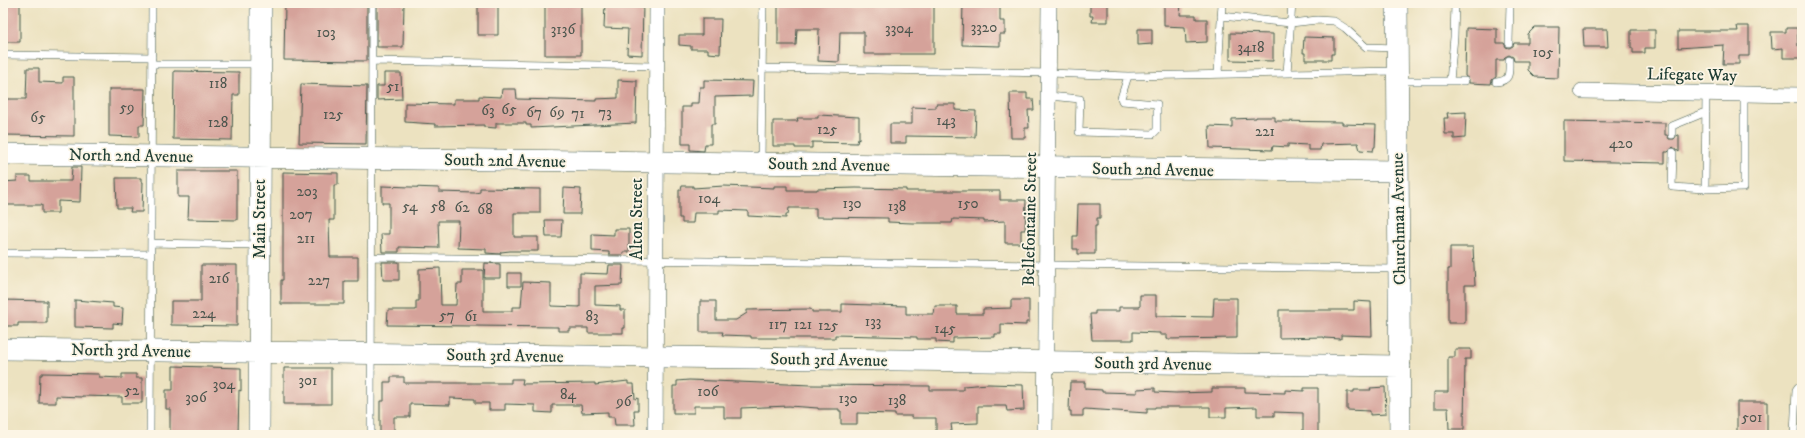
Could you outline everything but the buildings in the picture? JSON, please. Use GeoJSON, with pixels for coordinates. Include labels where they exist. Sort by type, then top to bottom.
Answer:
{"type":"FeatureCollection","features":[{"type":"Feature","properties":{"kind":"street","name":"Main Street"},"geometry":{"type":"LineString","coordinates":[[259,435],[261,3]]}},
{"type":"Feature","properties":{"kind":"street","name":"Alton Street"},"geometry":{"type":"LineString","coordinates":[[655,435],[657,3]]}},
{"type":"Feature","properties":{"kind":"street","name":"Bellefontaine Street"},"geometry":{"type":"LineString","coordinates":[[1045,435],[1049,168],[1049,3]]}},
{"type":"Feature","properties":{"kind":"street","name":"Churchman Avenue"},"geometry":{"type":"LineString","coordinates":[[1397,3],[1400,435]]}},
{"type":"Feature","properties":{"kind":"street","name":"Lifegate Way"},"geometry":{"type":"LineString","coordinates":[[1582,91],[1802,95]]}},
{"type":"Feature","properties":{"kind":"street","name":"North 2nd Avenue"},"geometry":{"type":"LineString","coordinates":[[3,154],[260,157]]}},
{"type":"Feature","properties":{"kind":"street","name":"South 2nd Avenue"},"geometry":{"type":"LineString","coordinates":[[260,157],[1049,168],[1398,171]]}},
{"type":"Feature","properties":{"kind":"street","name":"North 3rd Avenue"},"geometry":{"type":"LineString","coordinates":[[3,349],[259,352]]}},
{"type":"Feature","properties":{"kind":"street","name":"South 3rd Avenue"},"geometry":{"type":"LineString","coordinates":[[259,352],[1400,366]]}},
{"type":"Feature","properties":{"kind":"lane"},"geometry":{"type":"LineString","coordinates":[[150,435],[152,3]]}},
{"type":"Feature","properties":{"kind":"lane"},"geometry":{"type":"LineString","coordinates":[[371,435],[372,3]]}},
{"type":"Feature","properties":{"kind":"lane"},"geometry":{"type":"LineString","coordinates":[[761,164],[763,3]]}},
{"type":"Feature","properties":{"kind":"lane"},"geometry":{"type":"LineString","coordinates":[[1218,74],[1222,3]]}},
{"type":"Feature","properties":{"kind":"lane"},"geometry":{"type":"LineString","coordinates":[[1287,73],[1292,3]]}},
{"type":"Feature","properties":{"kind":"lane"},"geometry":{"type":"LineString","coordinates":[[1450,81],[1454,37],[1454,3]]}},
{"type":"Feature","properties":{"kind":"lane"},"geometry":{"type":"LineString","coordinates":[[1509,43],[1510,3]]}},
{"type":"Feature","properties":{"kind":"lane"},"geometry":{"type":"LineString","coordinates":[[1221,16],[1291,23],[1318,20],[1334,21],[1345,28],[1366,47],[1397,48]]}},
{"type":"Feature","properties":{"kind":"lane"},"geometry":{"type":"LineString","coordinates":[[3,55],[261,64]]}},
{"type":"Feature","properties":{"kind":"lane"},"geometry":{"type":"LineString","coordinates":[[1496,82],[1503,81],[1509,75],[1509,60]]}},
{"type":"Feature","properties":{"kind":"lane"},"geometry":{"type":"LineString","coordinates":[[372,61],[656,66]]}},
{"type":"Feature","properties":{"kind":"lane"},"geometry":{"type":"LineString","coordinates":[[762,68],[1049,73],[1128,76],[1287,73],[1397,76],[1465,81]]}},
{"type":"Feature","properties":{"kind":"lane"},"geometry":{"type":"LineString","coordinates":[[1049,96],[1080,99],[1079,132],[1153,134],[1157,130],[1157,104],[1122,101],[1121,98],[1128,76]]}},
{"type":"Feature","properties":{"kind":"lane"},"geometry":{"type":"LineString","coordinates":[[1705,189],[1706,93]]}},
{"type":"Feature","properties":{"kind":"lane"},"geometry":{"type":"LineString","coordinates":[[1673,152],[1672,188],[1744,188],[1744,94]]}},
{"type":"Feature","properties":{"kind":"lane"},"geometry":{"type":"LineString","coordinates":[[1672,135],[1672,126],[1706,112]]}},
{"type":"Feature","properties":{"kind":"lane"},"geometry":{"type":"LineString","coordinates":[[151,243],[259,245]]}},
{"type":"Feature","properties":{"kind":"lane"},"geometry":{"type":"LineString","coordinates":[[3,253],[151,254]]}},
{"type":"Feature","properties":{"kind":"lane"},"geometry":{"type":"LineString","coordinates":[[371,257],[1399,269]]}},
{"type":"Feature","properties":{"kind":"lane"},"geometry":{"type":"LineString","coordinates":[[1794,435],[1796,390],[1798,387],[1802,387]]}}]}
